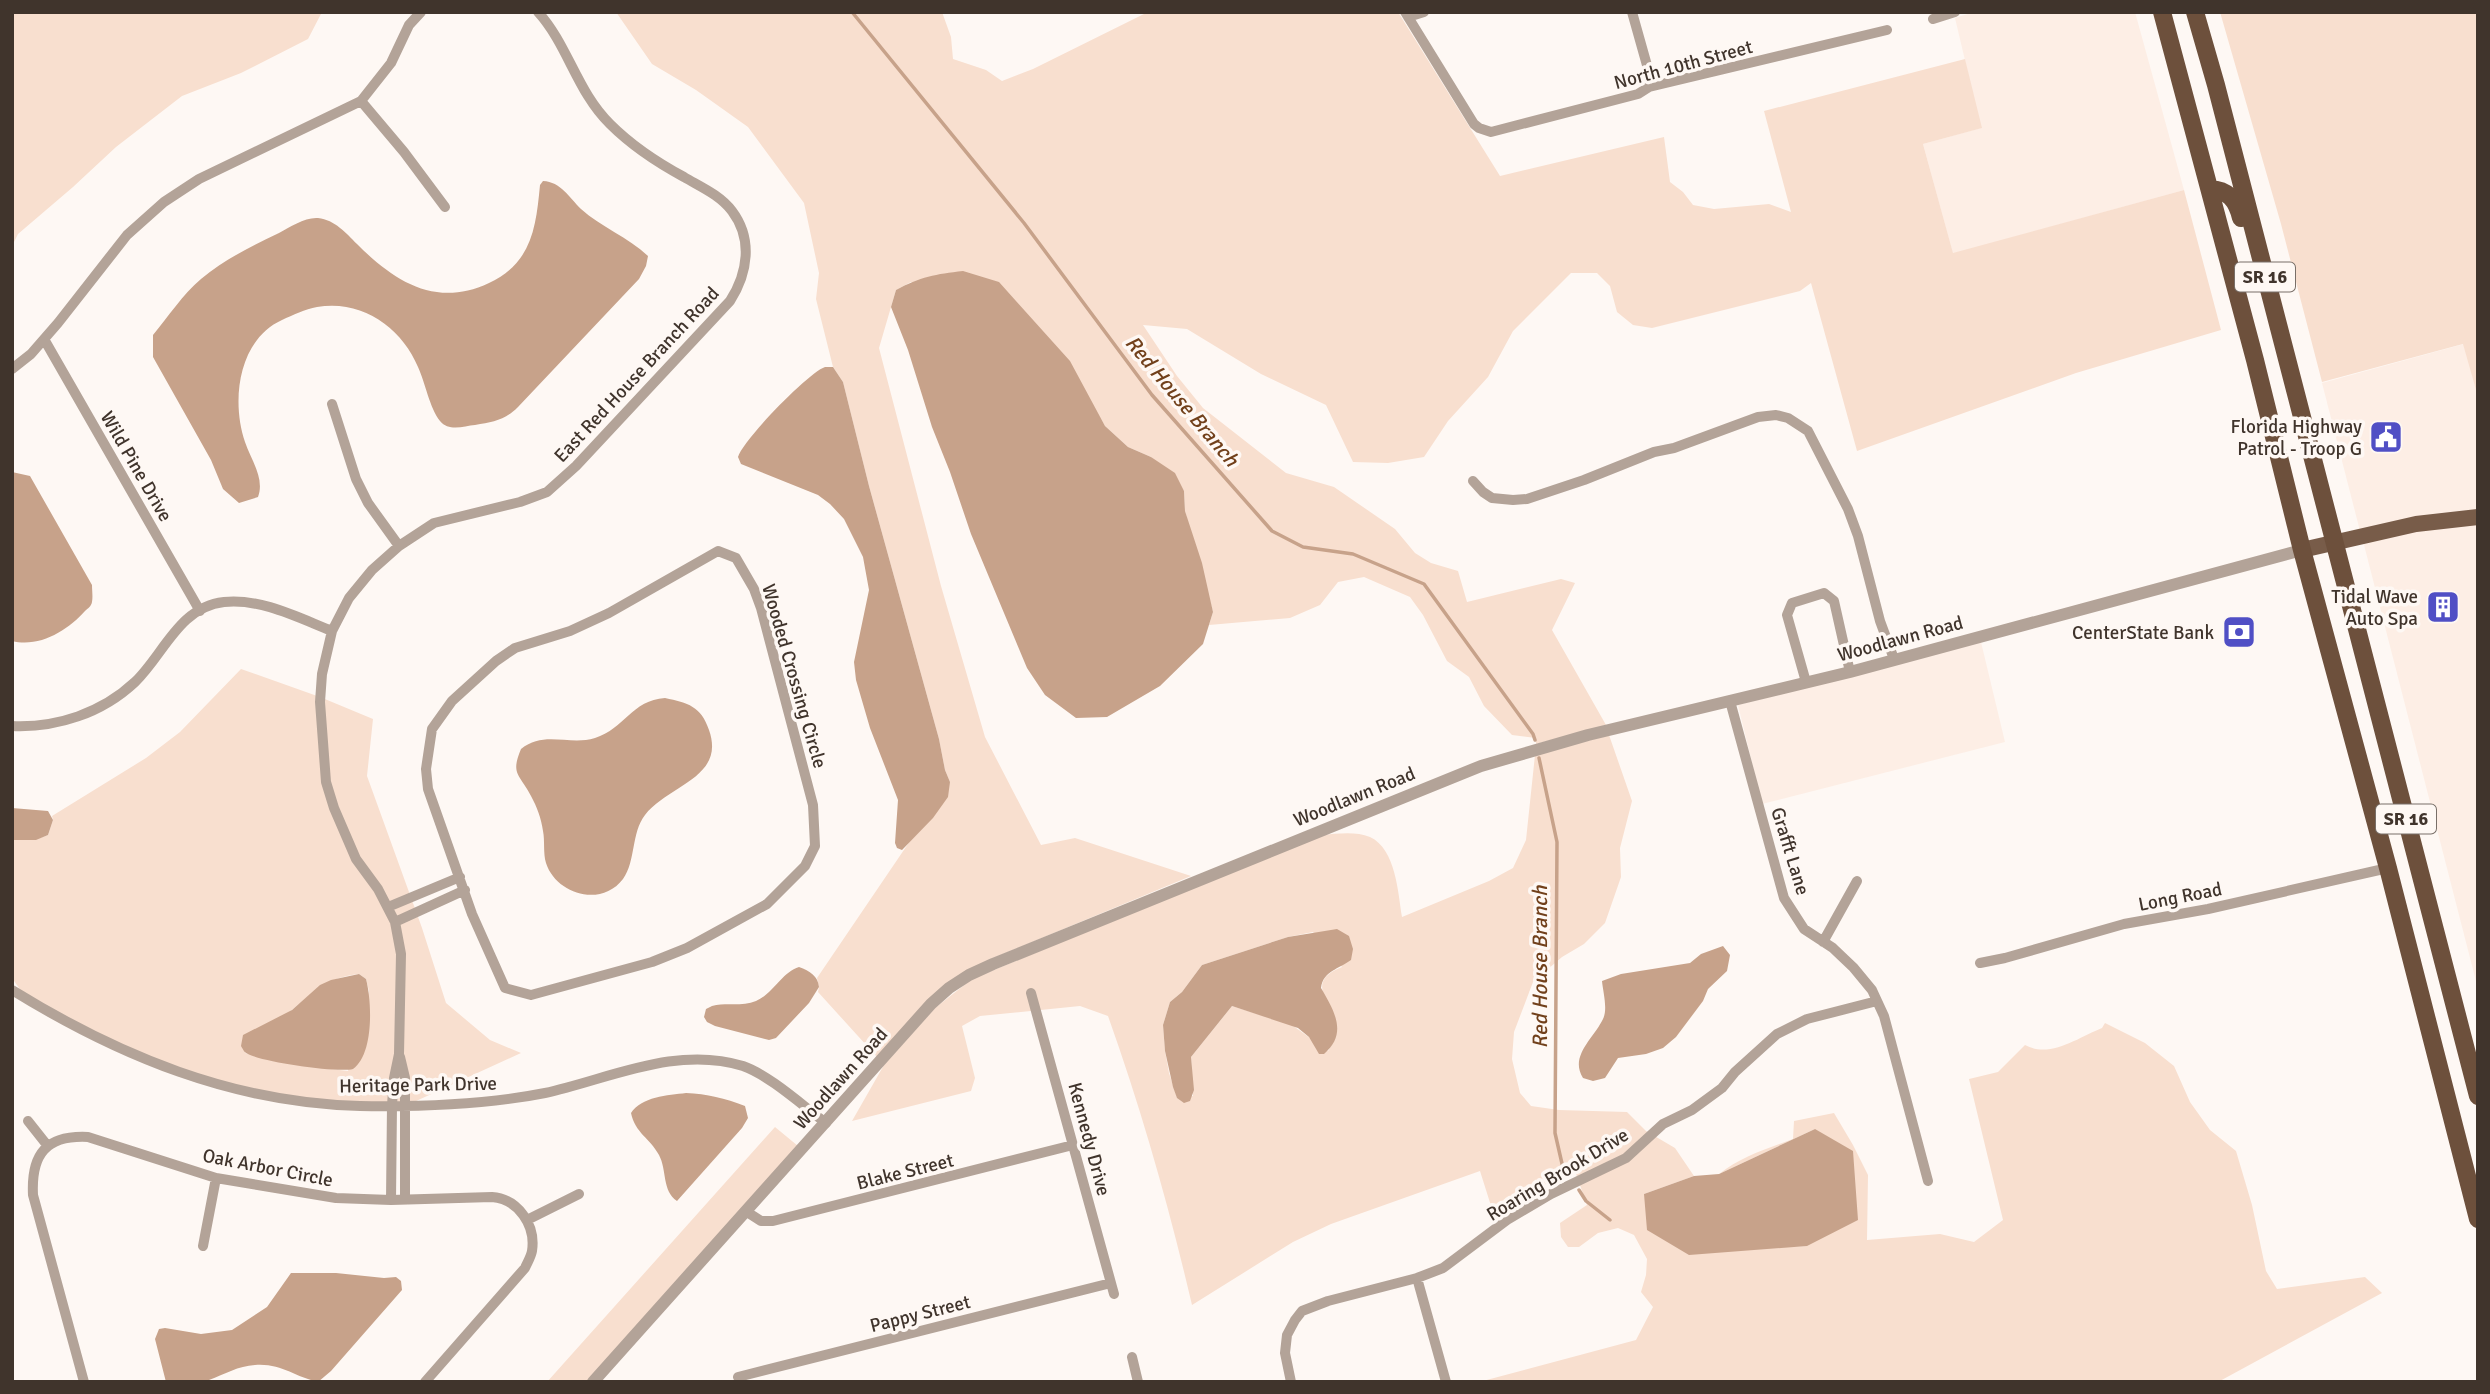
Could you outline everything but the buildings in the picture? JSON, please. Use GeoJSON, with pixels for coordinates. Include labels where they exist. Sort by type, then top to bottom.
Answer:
{"type":"FeatureCollection","features":[{"type":"Feature","properties":{"kind":"highway","name":"SR 16"},"geometry":{"type":"LineString","coordinates":[[2162,12],[2478,1219]]}},
{"type":"Feature","properties":{"kind":"highway","name":"SR 16"},"geometry":{"type":"LineString","coordinates":[[2195,12],[2478,1096]]}},
{"type":"Feature","properties":{"kind":"highway"},"geometry":{"type":"LineString","coordinates":[[2210,189],[2219,189],[2237,204],[2277,356],[2299,408]]}},
{"type":"Feature","properties":{"kind":"main road"},"geometry":{"type":"LineString","coordinates":[[2302,550],[2416,524],[2478,517]]}},
{"type":"Feature","properties":{"kind":"street"},"geometry":{"type":"LineString","coordinates":[[12,369],[44,339],[127,235],[163,202],[199,179],[361,101],[391,62],[409,25],[421,12]]}},
{"type":"Feature","properties":{"kind":"street","name":"East Red House Branch Road"},"geometry":{"type":"LineString","coordinates":[[391,1200],[392,1105],[399,1054],[401,954],[395,922],[356,859],[326,782],[320,702],[322,674],[332,631],[349,598],[372,570],[399,546],[434,523],[520,502],[547,492],[576,466],[730,301],[745,271],[746,248],[732,210],[716,195],[635,146],[609,123],[587,95],[553,30],[538,12]]}},
{"type":"Feature","properties":{"kind":"street"},"geometry":{"type":"LineString","coordinates":[[1406,14],[1424,12]]}},
{"type":"Feature","properties":{"kind":"street"},"geometry":{"type":"LineString","coordinates":[[1632,12],[1650,76],[1649,87]]}},
{"type":"Feature","properties":{"kind":"street"},"geometry":{"type":"LineString","coordinates":[[1933,19],[1955,12]]}},
{"type":"Feature","properties":{"kind":"street","name":"North 10th Street"},"geometry":{"type":"LineString","coordinates":[[1406,14],[1474,124],[1488,132],[1638,94],[1649,87],[1887,30]]}},
{"type":"Feature","properties":{"kind":"street"},"geometry":{"type":"LineString","coordinates":[[361,101],[404,152],[445,208]]}},
{"type":"Feature","properties":{"kind":"street","name":"Wild Pine Drive"},"geometry":{"type":"LineString","coordinates":[[44,339],[200,611]]}},
{"type":"Feature","properties":{"kind":"street"},"geometry":{"type":"LineString","coordinates":[[332,404],[356,479],[368,503],[399,546]]}},
{"type":"Feature","properties":{"kind":"street"},"geometry":{"type":"LineString","coordinates":[[1473,481],[1482,492],[1492,498],[1527,499],[1758,417],[1770,415],[1788,418],[1808,431],[1848,509],[1858,536],[1880,621],[1894,659]]}},
{"type":"Feature","properties":{"kind":"street","name":"Woodlawn Road"},"geometry":{"type":"LineString","coordinates":[[593,1382],[931,1004],[949,988],[981,969],[1481,766],[1588,735],[1850,671],[2302,550]]}},
{"type":"Feature","properties":{"kind":"street","name":"Wooded Crossing Circle"},"geometry":{"type":"LineString","coordinates":[[718,551],[736,558],[754,589],[761,608],[813,805],[814,846],[805,866],[768,904],[687,948],[605,977],[531,995],[505,988],[472,914],[460,877],[428,789],[426,769],[432,729],[452,701],[496,660],[515,648],[570,631],[609,613],[718,551]]}},
{"type":"Feature","properties":{"kind":"street"},"geometry":{"type":"LineString","coordinates":[[1806,682],[1787,615],[1793,603],[1824,593],[1835,601],[1850,671]]}},
{"type":"Feature","properties":{"kind":"street"},"geometry":{"type":"LineString","coordinates":[[12,726],[35,727],[101,707],[134,682],[155,660],[173,632],[188,618],[225,602],[255,604],[332,631]]}},
{"type":"Feature","properties":{"kind":"street","name":"Grafft Lane"},"geometry":{"type":"LineString","coordinates":[[1730,701],[1784,898],[1804,929],[1853,967],[1877,1001],[1884,1016],[1928,1181]]}},
{"type":"Feature","properties":{"kind":"street","name":"Long Road"},"geometry":{"type":"LineString","coordinates":[[1980,963],[2124,924],[2208,909],[2388,868]]}},
{"type":"Feature","properties":{"kind":"street"},"geometry":{"type":"LineString","coordinates":[[388,907],[460,877]]}},
{"type":"Feature","properties":{"kind":"street"},"geometry":{"type":"LineString","coordinates":[[1822,942],[1857,881]]}},
{"type":"Feature","properties":{"kind":"street"},"geometry":{"type":"LineString","coordinates":[[395,922],[465,890]]}},
{"type":"Feature","properties":{"kind":"street","name":"Heritage Park Drive"},"geometry":{"type":"LineString","coordinates":[[12,990],[50,1014],[114,1046],[188,1076],[271,1098],[359,1106],[491,1102],[546,1093],[660,1063],[695,1060],[744,1067],[776,1086],[826,1123]]}},
{"type":"Feature","properties":{"kind":"street","name":"Kennedy Drive"},"geometry":{"type":"LineString","coordinates":[[1031,993],[1113,1288]]}},
{"type":"Feature","properties":{"kind":"street","name":"Roaring Brook Drive"},"geometry":{"type":"LineString","coordinates":[[1291,1382],[1285,1353],[1287,1335],[1303,1311],[1328,1301],[1417,1278],[1443,1268],[1507,1220],[1551,1194],[1626,1158],[1664,1124],[1692,1110],[1722,1088],[1735,1072],[1777,1034],[1808,1019],[1877,1001]]}},
{"type":"Feature","properties":{"kind":"street","name":"East Red House Branch Road"},"geometry":{"type":"LineString","coordinates":[[399,1054],[405,1078],[405,1199]]}},
{"type":"Feature","properties":{"kind":"street"},"geometry":{"type":"LineString","coordinates":[[28,1121],[47,1145],[38,1157],[32,1178],[33,1195],[84,1382]]}},
{"type":"Feature","properties":{"kind":"street","name":"Oak Arbor Circle"},"geometry":{"type":"LineString","coordinates":[[47,1145],[68,1136],[88,1137],[216,1178],[336,1198],[502,1198],[514,1205],[527,1220]]}},
{"type":"Feature","properties":{"kind":"street","name":"Blake Street"},"geometry":{"type":"LineString","coordinates":[[747,1212],[761,1221],[772,1221],[1073,1145]]}},
{"type":"Feature","properties":{"kind":"street"},"geometry":{"type":"LineString","coordinates":[[202,1246],[216,1178]]}},
{"type":"Feature","properties":{"kind":"street"},"geometry":{"type":"LineString","coordinates":[[425,1382],[525,1268],[532,1251],[527,1220],[579,1195]]}},
{"type":"Feature","properties":{"kind":"street"},"geometry":{"type":"LineString","coordinates":[[1417,1278],[1446,1382]]}},
{"type":"Feature","properties":{"kind":"street","name":"Pappy Street"},"geometry":{"type":"LineString","coordinates":[[737,1377],[1113,1288]]}},
{"type":"Feature","properties":{"kind":"street"},"geometry":{"type":"LineString","coordinates":[[1132,1357],[1138,1382]]}},
{"type":"Feature","properties":{"kind":"shaded area"},"geometry":{"type":"Polygon","coordinates":[[[12,12],[322,12],[308,39],[241,73],[182,96],[116,147],[18,234],[12,246],[12,12]]]}},
{"type":"Feature","properties":{"kind":"shaded area"},"geometry":{"type":"Polygon","coordinates":[[[616,12],[942,12],[951,37],[953,59],[986,70],[1002,81],[1033,69],[1148,12],[1398,12],[1500,176],[1664,137],[1670,182],[1683,192],[1693,205],[1714,209],[1769,204],[1791,212],[1764,111],[1965,59],[1982,128],[1923,144],[1953,253],[2184,190],[2221,330],[2076,373],[1857,451],[1811,283],[1800,291],[1652,328],[1633,325],[1617,312],[1610,286],[1597,273],[1571,273],[1513,331],[1488,377],[1448,421],[1424,457],[1388,463],[1353,462],[1326,405],[1261,374],[1187,329],[1143,325],[1177,376],[1203,408],[1286,473],[1334,487],[1395,529],[1415,553],[1431,563],[1458,571],[1467,602],[1561,579],[1575,583],[1552,630],[1606,725],[1536,744],[1536,738],[1512,735],[1484,706],[1469,677],[1447,661],[1423,615],[1410,597],[1364,577],[1338,582],[1320,605],[1290,618],[1209,625],[1213,612],[1185,511],[1184,491],[1151,457],[1128,447],[1105,426],[1089,399],[911,282],[896,290],[879,348],[941,586],[985,737],[1041,845],[1075,838],[1191,876],[991,959],[877,1057],[818,992],[817,978],[950,782],[843,382],[833,367],[816,299],[819,273],[804,203],[748,127],[696,90],[652,64],[616,12]]]}},
{"type":"Feature","properties":{"kind":"shaded area"},"geometry":{"type":"Polygon","coordinates":[[[1974,12],[2135,12],[2184,190],[1953,254],[1923,144],[1981,128],[1955,18],[1974,12]]]}},
{"type":"Feature","properties":{"kind":"shaded area"},"geometry":{"type":"Polygon","coordinates":[[[2220,12],[2478,12],[2478,397],[2463,344],[2322,382],[2281,224],[2220,12]]]}},
{"type":"Feature","properties":{"kind":"shaded area"},"geometry":{"type":"Polygon","coordinates":[[[543,181],[560,187],[581,209],[648,256],[639,279],[518,407],[503,418],[493,421],[461,427],[448,426],[440,421],[433,410],[421,373],[411,353],[391,329],[365,312],[350,308],[334,306],[308,309],[267,329],[247,357],[242,373],[239,391],[241,426],[259,476],[258,497],[239,503],[223,489],[211,460],[153,357],[153,335],[194,285],[249,248],[298,223],[318,218],[330,221],[340,228],[371,258],[401,280],[434,292],[470,290],[503,275],[523,254],[533,229],[540,185],[543,181]]]}},
{"type":"Feature","properties":{"kind":"shaded area"},"geometry":{"type":"Polygon","coordinates":[[[963,271],[999,282],[1070,361],[1105,426],[1128,447],[1151,457],[1175,473],[1184,491],[1185,511],[1202,563],[1213,612],[1203,644],[1160,686],[1107,717],[1076,718],[1045,695],[1027,668],[971,534],[891,307],[896,290],[928,277],[963,271]]]}},
{"type":"Feature","properties":{"kind":"shaded area"},"geometry":{"type":"Polygon","coordinates":[[[2464,344],[2478,397],[2478,512],[2360,531],[2322,383],[2464,344]]]}},
{"type":"Feature","properties":{"kind":"shaded area"},"geometry":{"type":"Polygon","coordinates":[[[825,367],[833,367],[843,382],[950,782],[948,797],[933,818],[902,850],[897,848],[895,843],[898,800],[870,728],[856,680],[854,662],[869,590],[863,557],[844,519],[830,504],[818,495],[741,464],[738,457],[751,436],[777,408],[805,381],[825,367]]]}},
{"type":"Feature","properties":{"kind":"shaded area"},"geometry":{"type":"Polygon","coordinates":[[[12,472],[30,476],[92,585],[92,604],[78,618],[53,636],[33,642],[12,641],[12,472]]]}},
{"type":"Feature","properties":{"kind":"shaded area"},"geometry":{"type":"Polygon","coordinates":[[[2478,523],[2478,989],[2363,541],[2417,529],[2478,523]]]}},
{"type":"Feature","properties":{"kind":"shaded area"},"geometry":{"type":"Polygon","coordinates":[[[1981,642],[2005,742],[1762,804],[1738,705],[1981,642]]]}},
{"type":"Feature","properties":{"kind":"shaded area"},"geometry":{"type":"Polygon","coordinates":[[[241,669],[373,719],[367,776],[446,1003],[490,1040],[521,1053],[403,1107],[272,1096],[138,1056],[26,998],[12,978],[12,840],[48,835],[52,816],[146,758],[180,732],[241,669]],[[359,974],[339,978],[323,986],[293,1009],[245,1053],[298,1065],[348,1071],[369,991],[366,979],[359,974]]]}},
{"type":"Feature","properties":{"kind":"shaded area"},"geometry":{"type":"Polygon","coordinates":[[[665,698],[687,704],[702,716],[709,730],[712,746],[709,759],[692,779],[645,815],[637,830],[627,872],[614,888],[592,895],[569,889],[551,874],[546,863],[540,817],[516,769],[521,749],[539,740],[595,738],[614,728],[644,704],[665,698]]]}},
{"type":"Feature","properties":{"kind":"shaded area"},"geometry":{"type":"Polygon","coordinates":[[[1609,735],[1632,801],[1620,848],[1621,877],[1605,923],[1584,944],[1562,957],[1533,982],[1514,1032],[1512,1059],[1520,1093],[1531,1106],[1559,1110],[1627,1112],[1646,1131],[1675,1148],[1694,1176],[1644,1194],[1774,1247],[1807,1246],[1815,1129],[1719,1174],[1745,1158],[1793,1139],[1794,1121],[1834,1113],[1868,1175],[1867,1240],[1940,1234],[1974,1242],[2003,1220],[1969,1079],[1998,1072],[2025,1045],[2044,1050],[2054,1048],[2102,1028],[2105,1023],[2145,1043],[2174,1066],[2190,1102],[2210,1130],[2236,1151],[2252,1205],[2266,1271],[2277,1289],[2365,1277],[2382,1293],[2218,1382],[1479,1382],[1636,1340],[1653,1307],[1641,1292],[1647,1259],[1634,1235],[1618,1228],[1598,1233],[1579,1247],[1568,1247],[1561,1237],[1560,1223],[1587,1205],[1575,1171],[1492,1209],[1480,1171],[1331,1224],[1293,1242],[1192,1305],[1154,1159],[1108,1016],[1080,1006],[980,1016],[962,1026],[975,1078],[971,1091],[852,1121],[884,1065],[935,1008],[972,979],[1321,835],[1358,834],[1379,843],[1394,872],[1402,917],[1489,881],[1513,868],[1526,840],[1535,755],[1609,735]],[[1313,932],[1288,937],[1202,965],[1182,992],[1170,1002],[1163,1025],[1169,1073],[1177,1097],[1193,1096],[1191,1057],[1232,1006],[1292,1025],[1328,1051],[1335,1037],[1334,1024],[1322,988],[1330,973],[1342,967],[1313,932]]]}},
{"type":"Feature","properties":{"kind":"shaded area"},"geometry":{"type":"Polygon","coordinates":[[[12,808],[48,811],[53,820],[48,835],[36,840],[12,840],[12,808]]]}},
{"type":"Feature","properties":{"kind":"shaded area"},"geometry":{"type":"Polygon","coordinates":[[[1337,929],[1349,936],[1353,949],[1351,960],[1328,974],[1322,982],[1321,988],[1336,1021],[1336,1038],[1332,1046],[1324,1054],[1319,1054],[1309,1037],[1298,1028],[1232,1006],[1191,1057],[1194,1090],[1190,1101],[1184,1103],[1177,1098],[1165,1051],[1163,1025],[1170,1002],[1182,992],[1202,965],[1288,937],[1337,929]]]}},
{"type":"Feature","properties":{"kind":"shaded area"},"geometry":{"type":"Polygon","coordinates":[[[1723,946],[1730,955],[1727,971],[1708,989],[1703,1001],[1676,1037],[1663,1048],[1646,1054],[1618,1058],[1605,1078],[1593,1081],[1583,1078],[1579,1070],[1581,1055],[1604,1015],[1602,981],[1621,974],[1690,963],[1701,954],[1723,946]]]}},
{"type":"Feature","properties":{"kind":"shaded area"},"geometry":{"type":"Polygon","coordinates":[[[799,967],[813,974],[819,987],[809,1003],[776,1038],[769,1040],[715,1026],[704,1017],[706,1009],[712,1006],[745,1004],[762,998],[788,973],[799,967]]]}},
{"type":"Feature","properties":{"kind":"shaded area"},"geometry":{"type":"Polygon","coordinates":[[[359,974],[366,979],[370,1027],[365,1052],[353,1069],[317,1068],[284,1063],[256,1057],[243,1050],[243,1035],[292,1010],[320,985],[359,974]]]}},
{"type":"Feature","properties":{"kind":"shaded area"},"geometry":{"type":"Polygon","coordinates":[[[686,1093],[716,1097],[745,1106],[748,1118],[677,1201],[669,1192],[659,1155],[639,1131],[631,1113],[648,1100],[686,1093]]]}},
{"type":"Feature","properties":{"kind":"shaded area"},"geometry":{"type":"Polygon","coordinates":[[[775,1127],[798,1146],[586,1382],[547,1382],[775,1127]]]}},
{"type":"Feature","properties":{"kind":"shaded area"},"geometry":{"type":"Polygon","coordinates":[[[1815,1129],[1853,1151],[1858,1220],[1807,1246],[1689,1255],[1647,1230],[1644,1194],[1694,1176],[1719,1174],[1815,1129]]]}},
{"type":"Feature","properties":{"kind":"shaded area"},"geometry":{"type":"Polygon","coordinates":[[[291,1273],[396,1277],[401,1281],[402,1290],[331,1371],[318,1382],[280,1368],[255,1365],[199,1382],[166,1382],[155,1339],[159,1329],[201,1334],[232,1330],[267,1307],[291,1273]]]}},
{"type":"Feature","properties":{"kind":"waterway","name":"Red House Branch"},"geometry":{"type":"LineString","coordinates":[[852,12],[1024,223],[1152,395],[1272,531],[1303,547],[1353,554],[1424,584],[1535,740]]}},
{"type":"Feature","properties":{"kind":"waterway","name":"Red House Branch"},"geometry":{"type":"LineString","coordinates":[[1539,758],[1557,842],[1555,1133],[1563,1168],[1569,1176]]}},
{"type":"Feature","properties":{"kind":"waterway","name":"Red House Branch"},"geometry":{"type":"LineString","coordinates":[[1579,1190],[1586,1201],[1610,1220]]}},
{"type":"Feature","properties":{"kind":"place","name":"Florida Highway Patrol - Troop G"},"geometry":{"type":"Point","coordinates":[2386,437]}},
{"type":"Feature","properties":{"kind":"place","name":"Tidal Wave Auto Spa"},"geometry":{"type":"Point","coordinates":[2443,607]}},
{"type":"Feature","properties":{"kind":"place","name":"CenterState Bank"},"geometry":{"type":"Point","coordinates":[2239,632]}}]}
